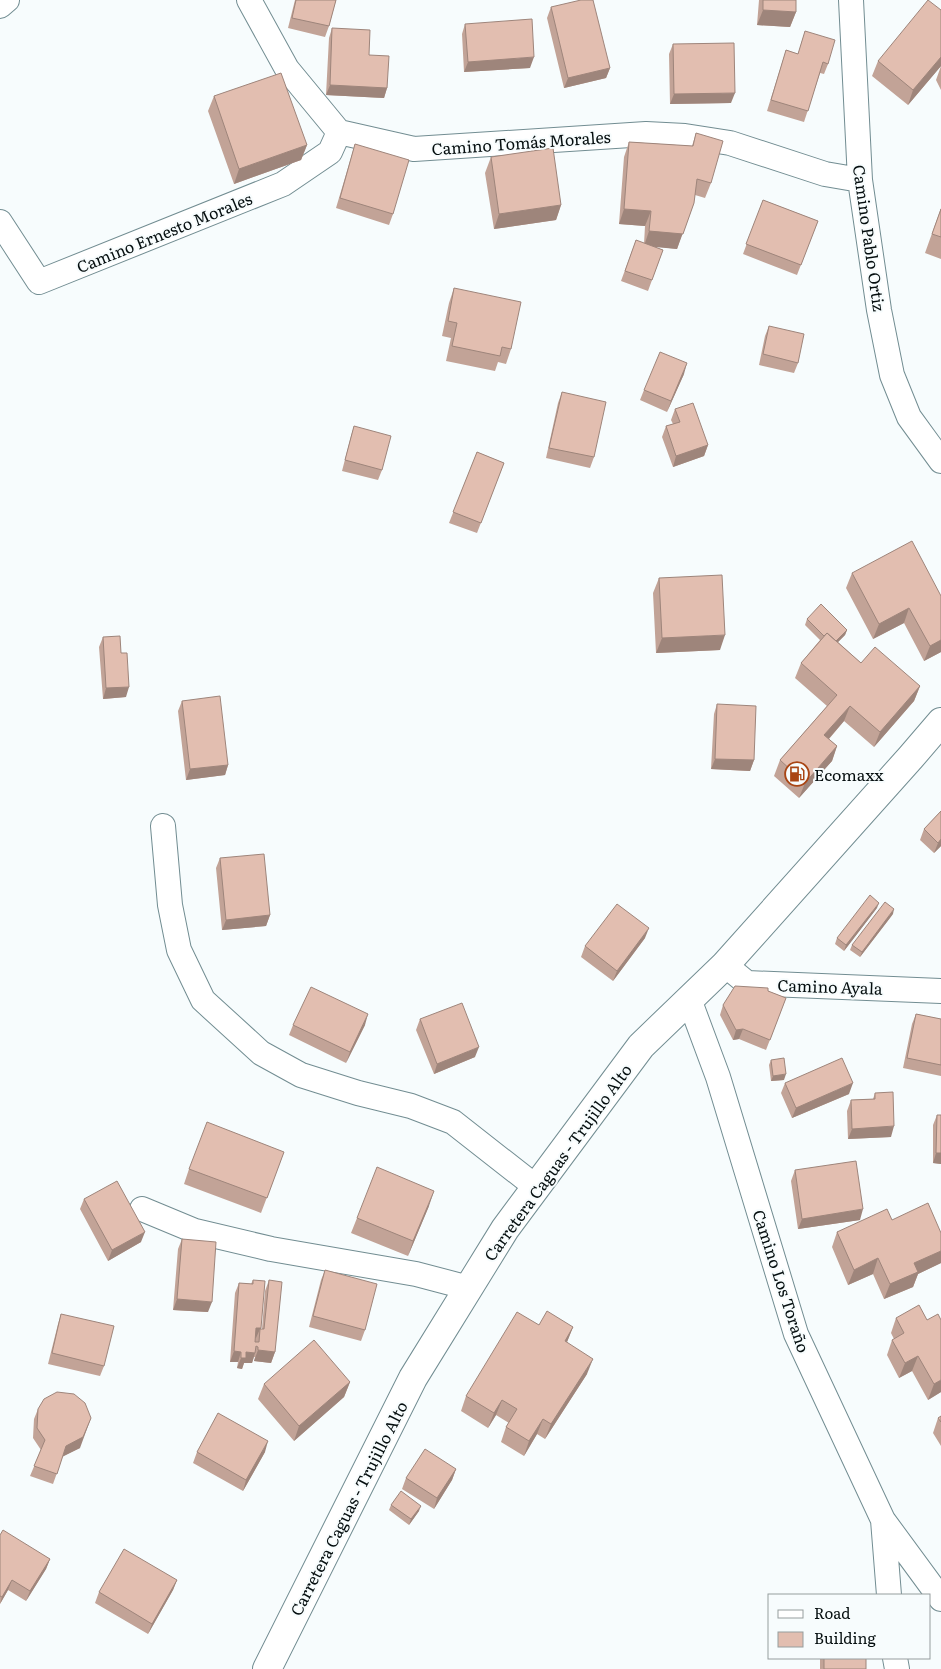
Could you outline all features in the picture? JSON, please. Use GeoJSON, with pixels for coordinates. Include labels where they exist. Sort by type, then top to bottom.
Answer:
{"type":"FeatureCollection","features":[{"type":"Feature","properties":{"kind":"street"},"geometry":{"type":"LineString","coordinates":[[0,6],[7,0]]}},
{"type":"Feature","properties":{"kind":"street"},"geometry":{"type":"LineString","coordinates":[[249,0],[287,69],[339,132]]}},
{"type":"Feature","properties":{"kind":"street","name":"Camino Pablo Ortiz"},"geometry":{"type":"LineString","coordinates":[[851,0],[860,180],[879,310],[892,375],[909,417],[941,460]]}},
{"type":"Feature","properties":{"kind":"street","name":"Camino Tomás Morales"},"geometry":{"type":"LineString","coordinates":[[339,132],[414,149],[646,134],[685,136],[730,143],[825,174],[860,180]]}},
{"type":"Feature","properties":{"kind":"street","name":"Camino Ernesto Morales"},"geometry":{"type":"LineString","coordinates":[[0,222],[39,282],[283,184],[330,152],[339,132]]}},
{"type":"Feature","properties":{"kind":"street","name":"Carretera Caguas - Trujillo Alto"},"geometry":{"type":"LineString","coordinates":[[267,1669],[413,1378],[505,1229],[641,1046],[725,965],[941,722]]}},
{"type":"Feature","properties":{"kind":"street"},"geometry":{"type":"LineString","coordinates":[[163,826],[170,905],[179,950],[202,1000],[261,1053],[301,1075],[358,1093],[411,1106],[453,1122],[536,1187]]}},
{"type":"Feature","properties":{"kind":"street","name":"Camino Ayala"},"geometry":{"type":"LineString","coordinates":[[725,965],[748,983],[941,991]]}},
{"type":"Feature","properties":{"kind":"street","name":"Camino Los Toraño"},"geometry":{"type":"LineString","coordinates":[[689,999],[718,1076],[796,1334],[883,1520],[941,1599]]}},
{"type":"Feature","properties":{"kind":"street"},"geometry":{"type":"LineString","coordinates":[[142,1209],[195,1230],[272,1249],[416,1274],[469,1288]]}},
{"type":"Feature","properties":{"kind":"street"},"geometry":{"type":"LineString","coordinates":[[883,1520],[889,1594]]}},
{"type":"Feature","properties":{"kind":"building"},"geometry":{"type":"Polygon","coordinates":[[[296,0],[336,0],[329,26],[292,18],[296,0]]]}},
{"type":"Feature","properties":{"kind":"building"},"geometry":{"type":"Polygon","coordinates":[[[581,0],[593,0],[610,68],[568,78],[551,7],[581,0]]]}},
{"type":"Feature","properties":{"kind":"building"},"geometry":{"type":"Polygon","coordinates":[[[763,0],[796,0],[796,12],[763,10],[763,0]]]}},
{"type":"Feature","properties":{"kind":"building"},"geometry":{"type":"Polygon","coordinates":[[[928,0],[941,10],[941,57],[913,90],[878,61],[928,0]]]}},
{"type":"Feature","properties":{"kind":"building"},"geometry":{"type":"Polygon","coordinates":[[[532,19],[534,57],[468,62],[465,24],[532,19]]]}},
{"type":"Feature","properties":{"kind":"building"},"geometry":{"type":"Polygon","coordinates":[[[332,28],[370,30],[369,55],[389,56],[387,88],[330,85],[332,28]]]}},
{"type":"Feature","properties":{"kind":"building"},"geometry":{"type":"Polygon","coordinates":[[[805,31],[835,40],[828,64],[823,62],[808,111],[771,100],[786,50],[798,54],[805,31]]]}},
{"type":"Feature","properties":{"kind":"building"},"geometry":{"type":"Polygon","coordinates":[[[734,43],[735,93],[674,94],[673,44],[734,43]]]}},
{"type":"Feature","properties":{"kind":"building"},"geometry":{"type":"Polygon","coordinates":[[[281,73],[307,145],[239,169],[214,96],[281,73]]]}},
{"type":"Feature","properties":{"kind":"building"},"geometry":{"type":"Polygon","coordinates":[[[696,133],[723,141],[711,183],[697,179],[694,203],[683,234],[649,231],[651,211],[624,209],[629,142],[693,146],[696,133]]]}},
{"type":"Feature","properties":{"kind":"building"},"geometry":{"type":"Polygon","coordinates":[[[355,144],[409,160],[393,214],[340,198],[355,144]]]}},
{"type":"Feature","properties":{"kind":"building"},"geometry":{"type":"Polygon","coordinates":[[[553,148],[561,205],[499,214],[491,157],[553,148]]]}},
{"type":"Feature","properties":{"kind":"building"},"geometry":{"type":"Polygon","coordinates":[[[763,200],[818,221],[801,265],[746,244],[763,200]]]}},
{"type":"Feature","properties":{"kind":"building"},"geometry":{"type":"Polygon","coordinates":[[[941,209],[941,237],[932,234],[941,209]]]}},
{"type":"Feature","properties":{"kind":"building"},"geometry":{"type":"Polygon","coordinates":[[[636,240],[663,250],[652,280],[625,271],[636,240]]]}},
{"type":"Feature","properties":{"kind":"building"},"geometry":{"type":"Polygon","coordinates":[[[454,288],[521,302],[511,349],[502,347],[500,356],[452,346],[457,323],[448,321],[454,288]]]}},
{"type":"Feature","properties":{"kind":"building"},"geometry":{"type":"Polygon","coordinates":[[[769,326],[804,334],[798,363],[763,354],[769,326]]]}},
{"type":"Feature","properties":{"kind":"building"},"geometry":{"type":"Polygon","coordinates":[[[660,352],[687,363],[671,401],[644,390],[660,352]]]}},
{"type":"Feature","properties":{"kind":"building"},"geometry":{"type":"Polygon","coordinates":[[[562,392],[606,402],[594,457],[549,448],[562,392]]]}},
{"type":"Feature","properties":{"kind":"building"},"geometry":{"type":"Polygon","coordinates":[[[693,403],[708,445],[676,456],[666,426],[680,422],[675,409],[693,403]]]}},
{"type":"Feature","properties":{"kind":"building"},"geometry":{"type":"Polygon","coordinates":[[[354,426],[391,436],[382,470],[345,460],[354,426]]]}},
{"type":"Feature","properties":{"kind":"building"},"geometry":{"type":"Polygon","coordinates":[[[477,452],[504,463],[481,523],[453,512],[477,452]]]}},
{"type":"Feature","properties":{"kind":"building"},"geometry":{"type":"Polygon","coordinates":[[[912,541],[941,596],[941,640],[930,646],[909,608],[879,624],[852,573],[912,541]]]}},
{"type":"Feature","properties":{"kind":"building"},"geometry":{"type":"Polygon","coordinates":[[[722,575],[725,635],[662,638],[659,578],[722,575]]]}},
{"type":"Feature","properties":{"kind":"building"},"geometry":{"type":"Polygon","coordinates":[[[821,604],[847,630],[836,641],[827,633],[824,636],[807,619],[821,604]]]}},
{"type":"Feature","properties":{"kind":"building"},"geometry":{"type":"Polygon","coordinates":[[[827,633],[861,663],[875,647],[920,686],[880,732],[850,706],[824,735],[837,746],[805,783],[780,760],[837,695],[801,663],[827,633]]]}},
{"type":"Feature","properties":{"kind":"building"},"geometry":{"type":"Polygon","coordinates":[[[120,636],[121,653],[127,653],[129,687],[106,688],[103,637],[120,636]]]}},
{"type":"Feature","properties":{"kind":"building"},"geometry":{"type":"Polygon","coordinates":[[[220,696],[228,765],[190,769],[182,701],[220,696]]]}},
{"type":"Feature","properties":{"kind":"building"},"geometry":{"type":"Polygon","coordinates":[[[717,704],[756,706],[754,760],[715,759],[717,704]]]}},
{"type":"Feature","properties":{"kind":"building"},"geometry":{"type":"Polygon","coordinates":[[[941,811],[941,839],[938,843],[924,829],[941,811]]]}},
{"type":"Feature","properties":{"kind":"building"},"geometry":{"type":"Polygon","coordinates":[[[264,854],[270,915],[226,920],[220,858],[264,854]]]}},
{"type":"Feature","properties":{"kind":"building"},"geometry":{"type":"Polygon","coordinates":[[[870,895],[879,903],[846,945],[837,938],[870,895]]]}},
{"type":"Feature","properties":{"kind":"building"},"geometry":{"type":"Polygon","coordinates":[[[885,902],[894,909],[862,952],[852,945],[885,902]]]}},
{"type":"Feature","properties":{"kind":"building"},"geometry":{"type":"Polygon","coordinates":[[[617,904],[649,928],[617,971],[585,946],[617,904]]]}},
{"type":"Feature","properties":{"kind":"building"},"geometry":{"type":"Polygon","coordinates":[[[735,986],[768,988],[768,991],[786,998],[770,1040],[743,1029],[736,1030],[723,1005],[735,986]]]}},
{"type":"Feature","properties":{"kind":"building"},"geometry":{"type":"Polygon","coordinates":[[[311,987],[368,1014],[350,1052],[293,1025],[311,987]]]}},
{"type":"Feature","properties":{"kind":"building"},"geometry":{"type":"Polygon","coordinates":[[[462,1003],[479,1047],[437,1064],[420,1019],[462,1003]]]}},
{"type":"Feature","properties":{"kind":"building"},"geometry":{"type":"Polygon","coordinates":[[[916,1014],[941,1019],[941,1065],[907,1058],[916,1014]]]}},
{"type":"Feature","properties":{"kind":"building"},"geometry":{"type":"Polygon","coordinates":[[[784,1058],[786,1074],[773,1076],[771,1060],[784,1058]]]}},
{"type":"Feature","properties":{"kind":"building"},"geometry":{"type":"Polygon","coordinates":[[[842,1058],[853,1083],[796,1108],[785,1083],[842,1058]]]}},
{"type":"Feature","properties":{"kind":"building"},"geometry":{"type":"Polygon","coordinates":[[[893,1092],[894,1126],[852,1129],[851,1100],[875,1099],[875,1093],[893,1092]]]}},
{"type":"Feature","properties":{"kind":"building"},"geometry":{"type":"Polygon","coordinates":[[[937,1115],[941,1115],[941,1153],[936,1153],[937,1115]]]}},
{"type":"Feature","properties":{"kind":"building"},"geometry":{"type":"Polygon","coordinates":[[[207,1122],[284,1152],[267,1198],[189,1169],[207,1122]]]}},
{"type":"Feature","properties":{"kind":"building"},"geometry":{"type":"Polygon","coordinates":[[[856,1161],[863,1209],[802,1219],[795,1170],[856,1161]]]}},
{"type":"Feature","properties":{"kind":"building"},"geometry":{"type":"Polygon","coordinates":[[[377,1167],[434,1191],[413,1241],[357,1218],[377,1167]]]}},
{"type":"Feature","properties":{"kind":"building"},"geometry":{"type":"Polygon","coordinates":[[[117,1181],[145,1232],[112,1250],[84,1199],[117,1181]]]}},
{"type":"Feature","properties":{"kind":"building"},"geometry":{"type":"Polygon","coordinates":[[[928,1203],[941,1233],[941,1251],[914,1263],[918,1272],[890,1284],[878,1258],[854,1270],[837,1232],[887,1209],[892,1220],[928,1203]]]}},
{"type":"Feature","properties":{"kind":"building"},"geometry":{"type":"Polygon","coordinates":[[[182,1239],[216,1242],[212,1302],[177,1299],[182,1239]]]}},
{"type":"Feature","properties":{"kind":"building"},"geometry":{"type":"Polygon","coordinates":[[[325,1270],[377,1284],[365,1330],[313,1316],[325,1270]]]}},
{"type":"Feature","properties":{"kind":"building"},"geometry":{"type":"Polygon","coordinates":[[[253,1280],[265,1281],[261,1328],[256,1328],[255,1342],[259,1342],[260,1329],[264,1329],[269,1280],[282,1282],[275,1352],[258,1350],[256,1346],[255,1353],[246,1352],[246,1358],[241,1358],[241,1352],[234,1351],[239,1283],[253,1284],[253,1280]]]}},
{"type":"Feature","properties":{"kind":"building"},"geometry":{"type":"Polygon","coordinates":[[[919,1305],[927,1320],[938,1314],[941,1320],[941,1380],[934,1384],[918,1356],[905,1363],[892,1340],[904,1333],[896,1318],[919,1305]]]}},
{"type":"Feature","properties":{"kind":"building"},"geometry":{"type":"Polygon","coordinates":[[[547,1311],[573,1327],[565,1341],[593,1359],[551,1424],[543,1419],[529,1441],[506,1427],[517,1409],[502,1400],[494,1413],[466,1396],[517,1312],[539,1325],[547,1311]]]}},
{"type":"Feature","properties":{"kind":"building"},"geometry":{"type":"Polygon","coordinates":[[[61,1314],[114,1326],[104,1366],[52,1353],[61,1314]]]}},
{"type":"Feature","properties":{"kind":"building"},"geometry":{"type":"Polygon","coordinates":[[[314,1340],[350,1382],[299,1426],[264,1384],[314,1340]]]}},
{"type":"Feature","properties":{"kind":"building"},"geometry":{"type":"Polygon","coordinates":[[[57,1392],[74,1394],[85,1403],[91,1418],[83,1437],[66,1446],[57,1474],[34,1466],[45,1440],[37,1428],[38,1409],[44,1399],[57,1392]]]}},
{"type":"Feature","properties":{"kind":"building"},"geometry":{"type":"Polygon","coordinates":[[[218,1413],[268,1441],[246,1480],[197,1452],[218,1413]]]}},
{"type":"Feature","properties":{"kind":"building"},"geometry":{"type":"Polygon","coordinates":[[[425,1449],[456,1469],[437,1498],[406,1478],[425,1449]]]}},
{"type":"Feature","properties":{"kind":"building"},"geometry":{"type":"Polygon","coordinates":[[[401,1491],[421,1506],[411,1519],[391,1505],[401,1491]]]}},
{"type":"Feature","properties":{"kind":"building"},"geometry":{"type":"Polygon","coordinates":[[[3,1530],[50,1559],[30,1591],[12,1580],[2,1597],[0,1596],[0,1535],[3,1530]]]}},
{"type":"Feature","properties":{"kind":"building"},"geometry":{"type":"Polygon","coordinates":[[[124,1549],[177,1580],[152,1624],[99,1592],[124,1549]]]}},
{"type":"Feature","properties":{"kind":"building"},"geometry":{"type":"Polygon","coordinates":[[[824,1659],[866,1659],[866,1669],[824,1669],[824,1659]]]}},
{"type":"Feature","properties":{"kind":"place","name":"Ecomaxx"},"geometry":{"type":"Point","coordinates":[797,774]}}]}
